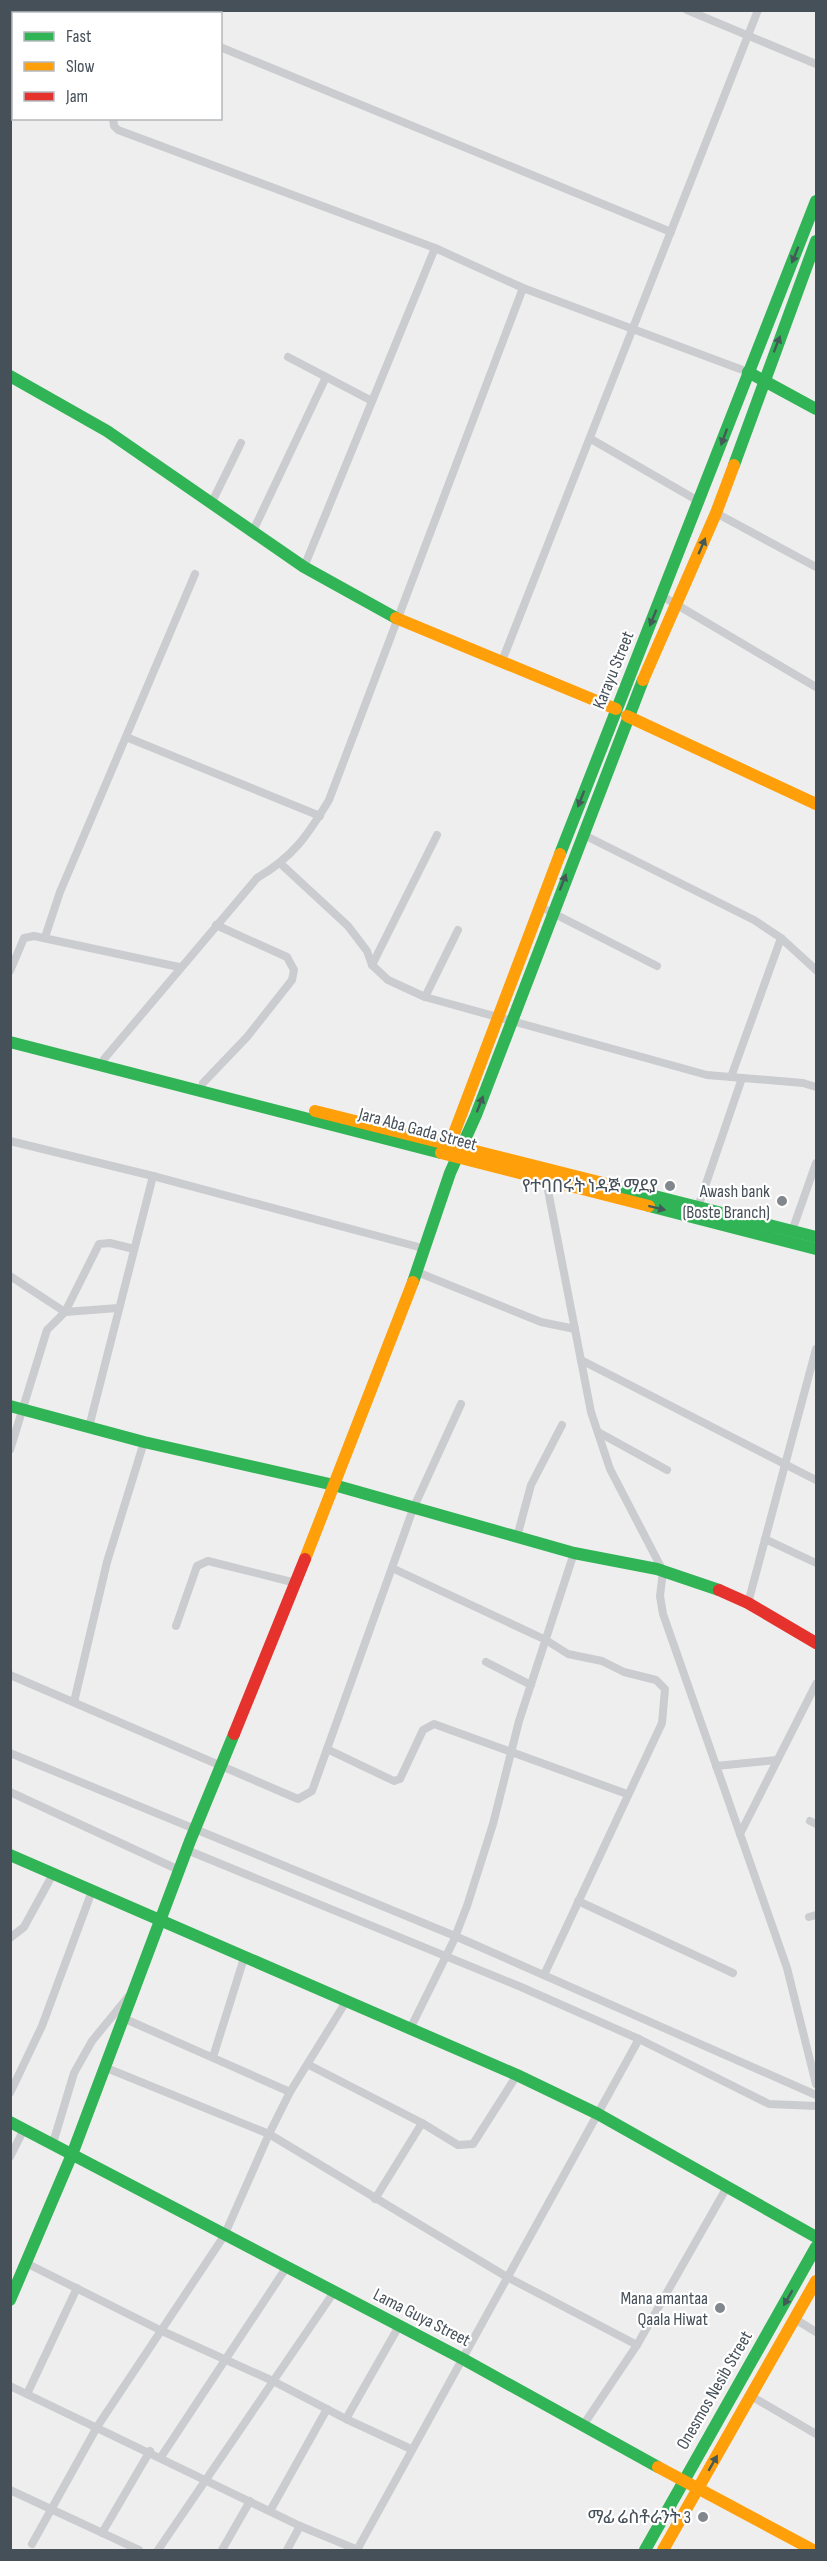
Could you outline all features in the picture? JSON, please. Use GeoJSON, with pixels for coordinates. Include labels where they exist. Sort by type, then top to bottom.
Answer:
{"type":"FeatureCollection","features":[{"type":"Feature","properties":{"kind":"street"},"geometry":{"type":"LineString","coordinates":[[687,10],[816,64]]}},
{"type":"Feature","properties":{"kind":"street"},"geometry":{"type":"LineString","coordinates":[[502,661],[758,10]]}},
{"type":"Feature","properties":{"kind":"street"},"geometry":{"type":"LineString","coordinates":[[222,48],[670,232]]}},
{"type":"Feature","properties":{"kind":"street"},"geometry":{"type":"LineString","coordinates":[[113,120],[114,126],[118,130],[435,248],[523,288],[632,331],[748,372],[816,409]]}},
{"type":"Feature","properties":{"kind":"street","name":"Karayu Street"},"geometry":{"type":"LineString","coordinates":[[448,1150],[539,906],[700,502],[748,372],[816,201]]}},
{"type":"Feature","properties":{"kind":"street","name":"Karayu Street"},"geometry":{"type":"LineString","coordinates":[[12,2295],[73,2152],[159,1921],[296,1583],[426,1249],[450,1173],[461,1153],[627,716],[716,513],[763,380],[816,245]]}},
{"type":"Feature","properties":{"kind":"street"},"geometry":{"type":"LineString","coordinates":[[304,567],[435,248]]}},
{"type":"Feature","properties":{"kind":"street"},"geometry":{"type":"LineString","coordinates":[[104,1059],[179,967],[257,878],[280,864],[303,841],[329,800],[523,288]]}},
{"type":"Feature","properties":{"kind":"street"},"geometry":{"type":"LineString","coordinates":[[288,357],[372,401]]}},
{"type":"Feature","properties":{"kind":"street"},"geometry":{"type":"LineString","coordinates":[[10,375],[107,431],[304,567],[398,619],[616,709]]}},
{"type":"Feature","properties":{"kind":"street"},"geometry":{"type":"LineString","coordinates":[[253,531],[326,377]]}},
{"type":"Feature","properties":{"kind":"street"},"geometry":{"type":"LineString","coordinates":[[591,438],[700,502]]}},
{"type":"Feature","properties":{"kind":"street"},"geometry":{"type":"LineString","coordinates":[[212,502],[241,443]]}},
{"type":"Feature","properties":{"kind":"street"},"geometry":{"type":"LineString","coordinates":[[716,513],[816,567]]}},
{"type":"Feature","properties":{"kind":"street"},"geometry":{"type":"LineString","coordinates":[[45,937],[60,892],[195,574]]}},
{"type":"Feature","properties":{"kind":"street"},"geometry":{"type":"LineString","coordinates":[[662,596],[816,687]]}},
{"type":"Feature","properties":{"kind":"street"},"geometry":{"type":"LineString","coordinates":[[627,716],[816,804]]}},
{"type":"Feature","properties":{"kind":"street"},"geometry":{"type":"LineString","coordinates":[[126,737],[320,816]]}},
{"type":"Feature","properties":{"kind":"street"},"geometry":{"type":"LineString","coordinates":[[582,834],[754,920],[781,938],[816,970]]}},
{"type":"Feature","properties":{"kind":"street"},"geometry":{"type":"LineString","coordinates":[[372,965],[437,835]]}},
{"type":"Feature","properties":{"kind":"street"},"geometry":{"type":"LineString","coordinates":[[280,864],[348,926],[367,951],[372,965],[388,980],[425,997],[707,1075],[803,1083],[816,1087]]}},
{"type":"Feature","properties":{"kind":"street"},"geometry":{"type":"LineString","coordinates":[[539,906],[657,966]]}},
{"type":"Feature","properties":{"kind":"street"},"geometry":{"type":"LineString","coordinates":[[203,1083],[247,1037],[292,980],[294,970],[287,957],[216,925]]}},
{"type":"Feature","properties":{"kind":"street"},"geometry":{"type":"LineString","coordinates":[[425,997],[458,930]]}},
{"type":"Feature","properties":{"kind":"street"},"geometry":{"type":"LineString","coordinates":[[11,966],[24,938],[45,937],[179,967]]}},
{"type":"Feature","properties":{"kind":"street"},"geometry":{"type":"LineString","coordinates":[[731,1077],[781,938]]}},
{"type":"Feature","properties":{"kind":"street","name":"Jara Aba Gada Street"},"geometry":{"type":"LineString","coordinates":[[10,1035],[203,1083],[448,1150]]}},
{"type":"Feature","properties":{"kind":"street","name":"Jara Aba Gada Street"},"geometry":{"type":"LineString","coordinates":[[10,1042],[448,1150],[698,1207],[816,1237]]}},
{"type":"Feature","properties":{"kind":"street"},"geometry":{"type":"LineString","coordinates":[[698,1207],[741,1077]]}},
{"type":"Feature","properties":{"kind":"street"},"geometry":{"type":"LineString","coordinates":[[10,1141],[153,1176],[426,1249]]}},
{"type":"Feature","properties":{"kind":"street"},"geometry":{"type":"LineString","coordinates":[[448,1150],[450,1173]]}},
{"type":"Feature","properties":{"kind":"street","name":"Jara Aba Gada Street"},"geometry":{"type":"LineString","coordinates":[[461,1153],[546,1180],[816,1250]]}},
{"type":"Feature","properties":{"kind":"street"},"geometry":{"type":"LineString","coordinates":[[792,1231],[816,1162]]}},
{"type":"Feature","properties":{"kind":"street"},"geometry":{"type":"LineString","coordinates":[[89,1427],[153,1176]]}},
{"type":"Feature","properties":{"kind":"street"},"geometry":{"type":"LineString","coordinates":[[546,1180],[581,1360],[598,1432],[610,1469],[660,1570],[663,1614],[787,1968],[816,2084]]}},
{"type":"Feature","properties":{"kind":"street"},"geometry":{"type":"LineString","coordinates":[[10,1450],[17,1407],[47,1330],[65,1312],[99,1244],[110,1243],[134,1249]]}},
{"type":"Feature","properties":{"kind":"street"},"geometry":{"type":"LineString","coordinates":[[417,1272],[541,1322],[575,1329]]}},
{"type":"Feature","properties":{"kind":"street"},"geometry":{"type":"LineString","coordinates":[[10,1276],[65,1312],[118,1308]]}},
{"type":"Feature","properties":{"kind":"street"},"geometry":{"type":"LineString","coordinates":[[748,1603],[785,1464],[812,1381],[816,1349]]}},
{"type":"Feature","properties":{"kind":"street"},"geometry":{"type":"LineString","coordinates":[[581,1360],[816,1480]]}},
{"type":"Feature","properties":{"kind":"street"},"geometry":{"type":"LineString","coordinates":[[10,1676],[298,1799],[312,1791],[413,1509],[462,1404]]}},
{"type":"Feature","properties":{"kind":"street"},"geometry":{"type":"LineString","coordinates":[[17,1407],[144,1442],[334,1485],[574,1553],[660,1570],[700,1582],[748,1603],[816,1643]]}},
{"type":"Feature","properties":{"kind":"street"},"geometry":{"type":"LineString","coordinates":[[517,1537],[531,1485],[562,1425]]}},
{"type":"Feature","properties":{"kind":"street"},"geometry":{"type":"LineString","coordinates":[[598,1432],[667,1470]]}},
{"type":"Feature","properties":{"kind":"street"},"geometry":{"type":"LineString","coordinates":[[74,1702],[107,1562],[144,1442]]}},
{"type":"Feature","properties":{"kind":"street"},"geometry":{"type":"LineString","coordinates":[[765,1539],[816,1563]]}},
{"type":"Feature","properties":{"kind":"street"},"geometry":{"type":"LineString","coordinates":[[410,2029],[455,1936],[493,1824],[531,1685],[574,1553]]}},
{"type":"Feature","properties":{"kind":"street"},"geometry":{"type":"LineString","coordinates":[[176,1626],[197,1566],[201,1562],[208,1561],[296,1583]]}},
{"type":"Feature","properties":{"kind":"street"},"geometry":{"type":"LineString","coordinates":[[392,1568],[546,1640],[568,1654],[602,1661],[624,1671],[656,1680],[665,1689],[662,1723],[544,1975]]}},
{"type":"Feature","properties":{"kind":"street"},"geometry":{"type":"LineString","coordinates":[[486,1662],[531,1685]]}},
{"type":"Feature","properties":{"kind":"street"},"geometry":{"type":"LineString","coordinates":[[740,1834],[816,1684]]}},
{"type":"Feature","properties":{"kind":"street"},"geometry":{"type":"LineString","coordinates":[[327,1749],[394,1781],[400,1779],[423,1730],[434,1724],[627,1794]]}},
{"type":"Feature","properties":{"kind":"street"},"geometry":{"type":"LineString","coordinates":[[10,1753],[455,1936],[816,2095]]}},
{"type":"Feature","properties":{"kind":"street"},"geometry":{"type":"LineString","coordinates":[[716,1766],[777,1760]]}},
{"type":"Feature","properties":{"kind":"street"},"geometry":{"type":"LineString","coordinates":[[10,1792],[179,1870]]}},
{"type":"Feature","properties":{"kind":"street"},"geometry":{"type":"LineString","coordinates":[[187,1850],[446,1956],[639,2039],[769,2104],[791,2107],[816,2106]]}},
{"type":"Feature","properties":{"kind":"street"},"geometry":{"type":"LineString","coordinates":[[10,1855],[159,1921],[245,1954],[410,2029],[517,2074],[598,2114],[816,2237]]}},
{"type":"Feature","properties":{"kind":"street"},"geometry":{"type":"LineString","coordinates":[[10,1938],[24,1927],[53,1874]]}},
{"type":"Feature","properties":{"kind":"street"},"geometry":{"type":"LineString","coordinates":[[10,2093],[42,2026],[92,1891]]}},
{"type":"Feature","properties":{"kind":"street"},"geometry":{"type":"LineString","coordinates":[[578,1901],[733,1973]]}},
{"type":"Feature","properties":{"kind":"street"},"geometry":{"type":"LineString","coordinates":[[213,2057],[245,1954]]}},
{"type":"Feature","properties":{"kind":"street"},"geometry":{"type":"LineString","coordinates":[[53,2143],[74,2073],[92,2041],[132,1992]]}},
{"type":"Feature","properties":{"kind":"street"},"geometry":{"type":"LineString","coordinates":[[32,2544],[97,2427],[224,2236],[290,2092],[309,2065],[347,2000]]}},
{"type":"Feature","properties":{"kind":"street"},"geometry":{"type":"LineString","coordinates":[[123,2018],[290,2092]]}},
{"type":"Feature","properties":{"kind":"street"},"geometry":{"type":"LineString","coordinates":[[10,2386],[150,2451],[300,2526],[357,2550],[639,2039]]}},
{"type":"Feature","properties":{"kind":"street"},"geometry":{"type":"LineString","coordinates":[[309,2065],[422,2123],[458,2145],[473,2144],[517,2074]]}},
{"type":"Feature","properties":{"kind":"street"},"geometry":{"type":"LineString","coordinates":[[104,2067],[269,2134],[507,2277],[637,2345]]}},
{"type":"Feature","properties":{"kind":"street","name":"Lama Guya Street"},"geometry":{"type":"LineString","coordinates":[[10,2122],[73,2152],[224,2236],[463,2359],[582,2427],[813,2550]]}},
{"type":"Feature","properties":{"kind":"street"},"geometry":{"type":"LineString","coordinates":[[375,2199],[422,2123]]}},
{"type":"Feature","properties":{"kind":"street"},"geometry":{"type":"LineString","coordinates":[[10,2157],[24,2129]]}},
{"type":"Feature","properties":{"kind":"street"},"geometry":{"type":"LineString","coordinates":[[582,2427],[637,2345],[727,2187]]}},
{"type":"Feature","properties":{"kind":"street","name":"Onesmos Nesib Street"},"geometry":{"type":"LineString","coordinates":[[645,2550],[816,2247]]}},
{"type":"Feature","properties":{"kind":"street"},"geometry":{"type":"LineString","coordinates":[[26,2263],[162,2331],[273,2381],[346,2419],[411,2449]]}},
{"type":"Feature","properties":{"kind":"street"},"geometry":{"type":"LineString","coordinates":[[161,2457],[286,2268]]}},
{"type":"Feature","properties":{"kind":"street","name":"Onesmos Nesib Street"},"geometry":{"type":"LineString","coordinates":[[663,2550],[816,2281]]}},
{"type":"Feature","properties":{"kind":"street"},"geometry":{"type":"LineString","coordinates":[[27,2394],[77,2289]]}},
{"type":"Feature","properties":{"kind":"street"},"geometry":{"type":"LineString","coordinates":[[158,2550],[334,2292]]}},
{"type":"Feature","properties":{"kind":"street"},"geometry":{"type":"LineString","coordinates":[[795,2319],[816,2332]]}},
{"type":"Feature","properties":{"kind":"street"},"geometry":{"type":"LineString","coordinates":[[346,2419],[399,2326]]}},
{"type":"Feature","properties":{"kind":"street"},"geometry":{"type":"LineString","coordinates":[[751,2396],[816,2434]]}},
{"type":"Feature","properties":{"kind":"street"},"geometry":{"type":"LineString","coordinates":[[270,2511],[327,2409]]}},
{"type":"Feature","properties":{"kind":"street"},"geometry":{"type":"LineString","coordinates":[[102,2533],[150,2451]]}},
{"type":"Feature","properties":{"kind":"street"},"geometry":{"type":"LineString","coordinates":[[10,2490],[139,2550]]}},
{"type":"Feature","properties":{"kind":"street"},"geometry":{"type":"LineString","coordinates":[[222,2550],[250,2501]]}},
{"type":"Feature","properties":{"kind":"street"},"geometry":{"type":"LineString","coordinates":[[287,2550],[300,2526]]}},
{"type":"Feature","properties":{"kind":"traffic: fast"},"geometry":{"type":"LineString","coordinates":[[560,854],[816,201]]}},
{"type":"Feature","properties":{"kind":"traffic: fast"},"geometry":{"type":"LineString","coordinates":[[734,465],[816,241]]}},
{"type":"Feature","properties":{"kind":"traffic: fast"},"geometry":{"type":"LineString","coordinates":[[748,372],[816,409]]}},
{"type":"Feature","properties":{"kind":"traffic: fast"},"geometry":{"type":"LineString","coordinates":[[10,376],[107,431],[304,567],[396,618]]}},
{"type":"Feature","properties":{"kind":"traffic: fast"},"geometry":{"type":"LineString","coordinates":[[413,1282],[450,1173],[476,1115],[643,680]]}},
{"type":"Feature","properties":{"kind":"traffic: fast"},"geometry":{"type":"LineString","coordinates":[[10,1042],[441,1153]]}},
{"type":"Feature","properties":{"kind":"traffic: fast"},"geometry":{"type":"LineString","coordinates":[[607,1184],[816,1237]]}},
{"type":"Feature","properties":{"kind":"traffic: fast"},"geometry":{"type":"LineString","coordinates":[[649,1206],[816,1249]]}},
{"type":"Feature","properties":{"kind":"traffic: fast"},"geometry":{"type":"LineString","coordinates":[[10,1406],[144,1442],[334,1485],[574,1553],[657,1569],[719,1590]]}},
{"type":"Feature","properties":{"kind":"traffic: fast"},"geometry":{"type":"LineString","coordinates":[[10,2300],[73,2152],[190,1841],[234,1734]]}},
{"type":"Feature","properties":{"kind":"traffic: fast"},"geometry":{"type":"LineString","coordinates":[[10,1855],[517,2075],[598,2114],[816,2237]]}},
{"type":"Feature","properties":{"kind":"traffic: fast"},"geometry":{"type":"LineString","coordinates":[[10,2122],[463,2359],[658,2467]]}},
{"type":"Feature","properties":{"kind":"traffic: fast"},"geometry":{"type":"LineString","coordinates":[[645,2550],[816,2247]]}},
{"type":"Feature","properties":{"kind":"traffic: slow"},"geometry":{"type":"LineString","coordinates":[[643,680],[716,513],[734,465]]}},
{"type":"Feature","properties":{"kind":"traffic: slow"},"geometry":{"type":"LineString","coordinates":[[396,618],[616,709]]}},
{"type":"Feature","properties":{"kind":"traffic: slow"},"geometry":{"type":"LineString","coordinates":[[627,716],[816,804]]}},
{"type":"Feature","properties":{"kind":"traffic: slow"},"geometry":{"type":"LineString","coordinates":[[447,1152],[560,854]]}},
{"type":"Feature","properties":{"kind":"traffic: slow"},"geometry":{"type":"LineString","coordinates":[[315,1111],[607,1184]]}},
{"type":"Feature","properties":{"kind":"traffic: slow"},"geometry":{"type":"LineString","coordinates":[[441,1153],[649,1206]]}},
{"type":"Feature","properties":{"kind":"traffic: slow"},"geometry":{"type":"LineString","coordinates":[[305,1559],[413,1282]]}},
{"type":"Feature","properties":{"kind":"traffic: slow"},"geometry":{"type":"LineString","coordinates":[[663,2550],[816,2281]]}},
{"type":"Feature","properties":{"kind":"traffic: slow"},"geometry":{"type":"LineString","coordinates":[[658,2467],[813,2550]]}},
{"type":"Feature","properties":{"kind":"traffic: jam"},"geometry":{"type":"LineString","coordinates":[[234,1734],[305,1559]]}},
{"type":"Feature","properties":{"kind":"traffic: jam"},"geometry":{"type":"LineString","coordinates":[[719,1590],[748,1603],[816,1643]]}},
{"type":"Feature","properties":{"kind":"place","name":"የተባበሩት ነዳጅ ማደያ"},"geometry":{"type":"Point","coordinates":[670,1186]}},
{"type":"Feature","properties":{"kind":"place","name":"Awash bank (Boste Branch)"},"geometry":{"type":"Point","coordinates":[782,1201]}},
{"type":"Feature","properties":{"kind":"place","name":"Mana amantaa Qaala Hiwat"},"geometry":{"type":"Point","coordinates":[720,2308]}},
{"type":"Feature","properties":{"kind":"place","name":"ማፊ ሬስቶራንት 3"},"geometry":{"type":"Point","coordinates":[703,2517]}}]}
